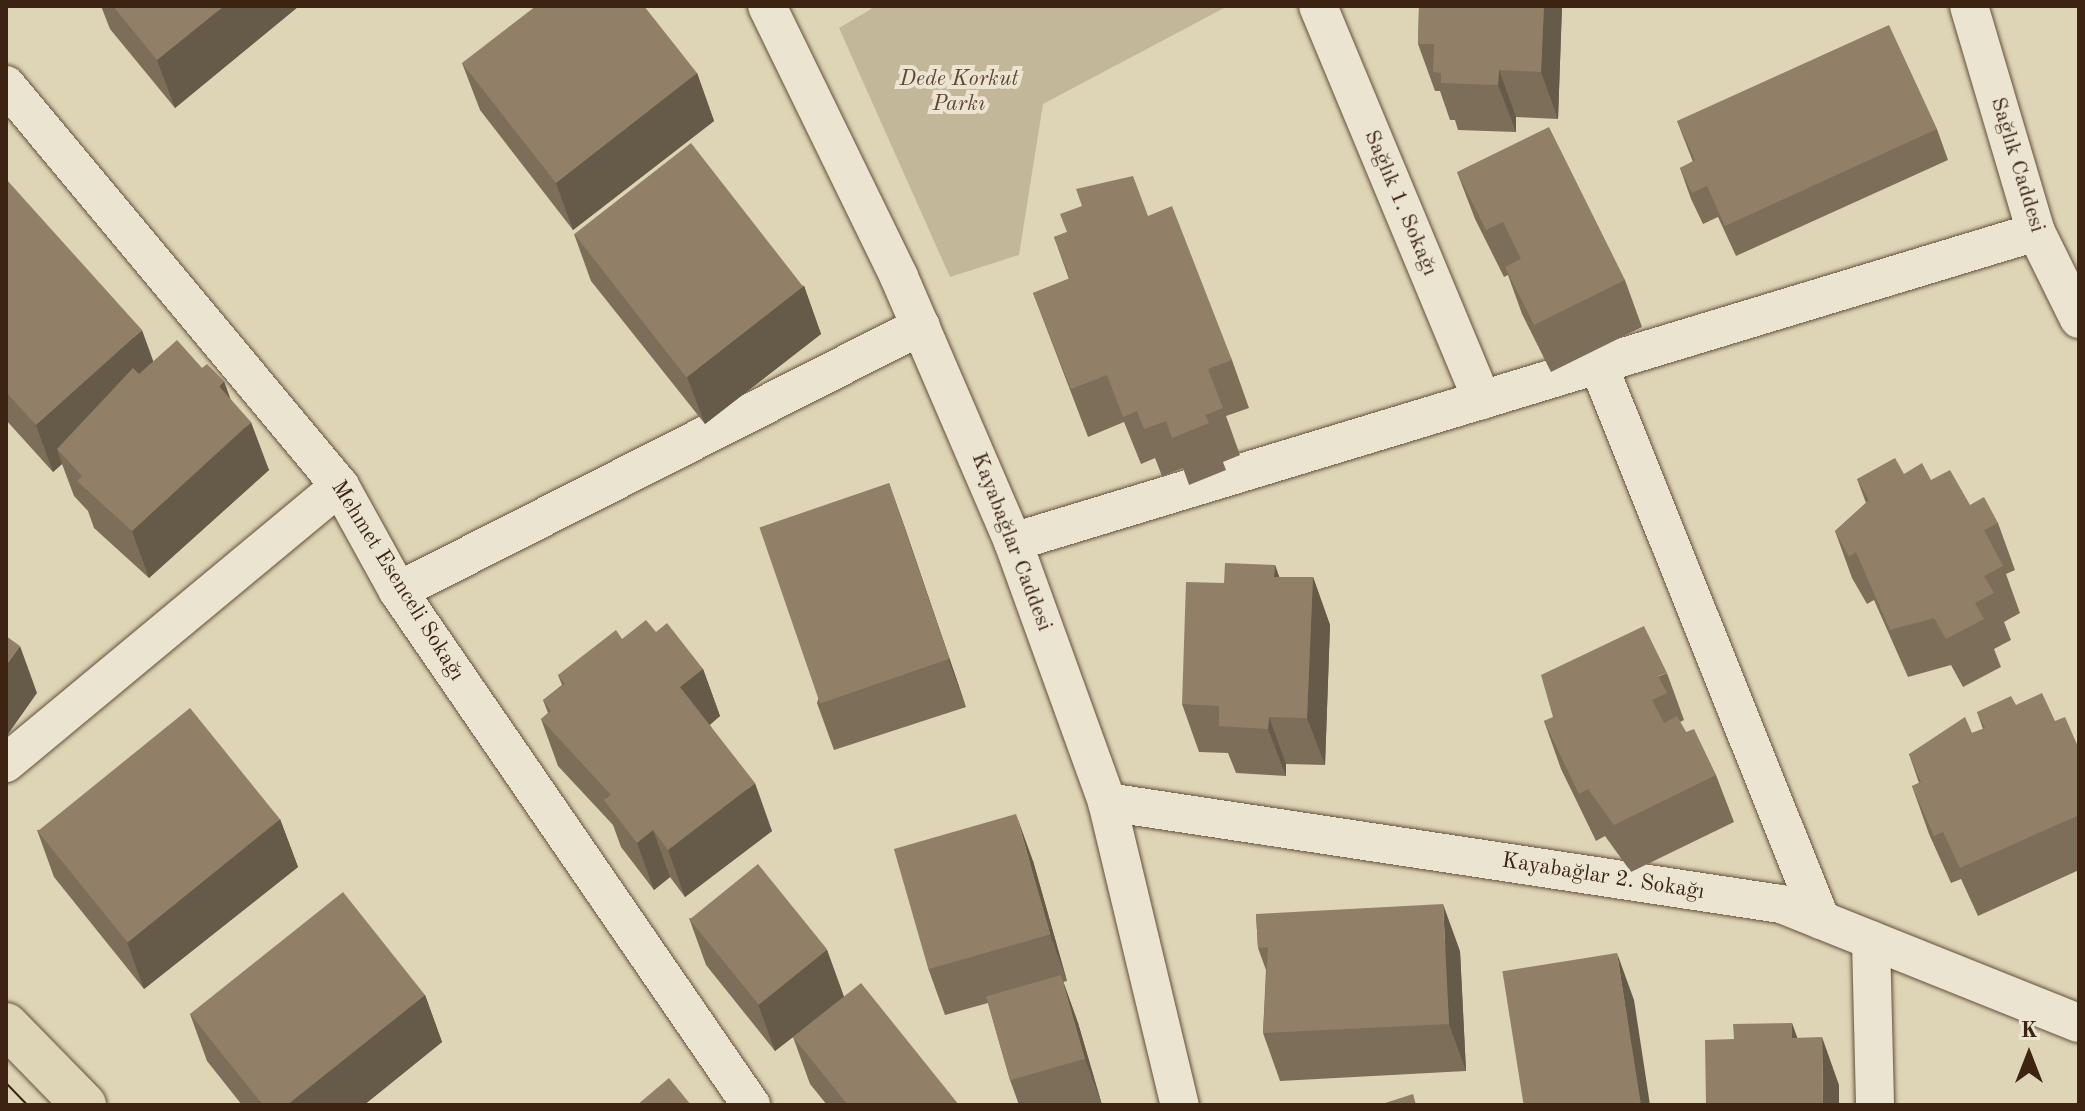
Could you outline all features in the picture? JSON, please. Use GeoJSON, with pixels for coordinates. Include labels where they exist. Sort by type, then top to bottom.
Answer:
{"type":"FeatureCollection","features":[{"type":"Feature","properties":{"kind":"main road"},"geometry":{"type":"LineString","coordinates":[[6,1025],[84,1105]]}},
{"type":"Feature","properties":{"kind":"street","name":"Kayabağlar Caddesi"},"geometry":{"type":"LineString","coordinates":[[767,6],[921,326],[1013,542],[1107,802],[1180,1105]]}},
{"type":"Feature","properties":{"kind":"street","name":"Sağlık 1. Sokağı"},"geometry":{"type":"LineString","coordinates":[[1318,6],[1482,400]]}},
{"type":"Feature","properties":{"kind":"street","name":"Sağlık Caddesi"},"geometry":{"type":"LineString","coordinates":[[1969,6],[2036,232],[2079,319]]}},
{"type":"Feature","properties":{"kind":"street","name":"Mehmet Esenceli Sokağı"},"geometry":{"type":"LineString","coordinates":[[6,85],[340,486],[398,591],[751,1105]]}},
{"type":"Feature","properties":{"kind":"street"},"geometry":{"type":"LineString","coordinates":[[1013,542],[2036,232]]}},
{"type":"Feature","properties":{"kind":"street"},"geometry":{"type":"LineString","coordinates":[[398,591],[921,326]]}},
{"type":"Feature","properties":{"kind":"street"},"geometry":{"type":"LineString","coordinates":[[1598,364],[1821,920]]}},
{"type":"Feature","properties":{"kind":"street"},"geometry":{"type":"LineString","coordinates":[[6,763],[340,486]]}},
{"type":"Feature","properties":{"kind":"street","name":"Kayabağlar 2. Sokağı"},"geometry":{"type":"LineString","coordinates":[[1107,802],[1781,904],[2079,1023]]}},
{"type":"Feature","properties":{"kind":"street"},"geometry":{"type":"LineString","coordinates":[[1871,940],[1875,1105]]}},
{"type":"Feature","properties":{"kind":"green space","name":"Dede Korkut Parkı"},"geometry":{"type":"Polygon","coordinates":[[[876,6],[1228,6],[1043,104],[1019,255],[950,277],[839,28],[876,6]]]}},
{"type":"Feature","properties":{"kind":"building"},"geometry":{"type":"Polygon","coordinates":[[[113,6],[224,6],[157,60],[113,6]]]}},
{"type":"Feature","properties":{"kind":"building"},"geometry":{"type":"Polygon","coordinates":[[[536,6],[644,6],[697,73],[556,183],[462,63],[536,6]]]}},
{"type":"Feature","properties":{"kind":"building"},"geometry":{"type":"Polygon","coordinates":[[[1419,6],[1544,6],[1541,72],[1499,70],[1498,85],[1441,83],[1441,73],[1433,72],[1434,44],[1418,44],[1419,6]]]}},
{"type":"Feature","properties":{"kind":"building"},"geometry":{"type":"Polygon","coordinates":[[[1889,25],[1937,129],[1725,226],[1707,186],[1692,193],[1680,168],[1695,160],[1677,121],[1889,25]]]}},
{"type":"Feature","properties":{"kind":"building"},"geometry":{"type":"Polygon","coordinates":[[[1549,127],[1625,280],[1534,325],[1505,267],[1521,259],[1503,222],[1486,230],[1457,172],[1549,127]]]}},
{"type":"Feature","properties":{"kind":"building"},"geometry":{"type":"Polygon","coordinates":[[[691,143],[803,286],[686,378],[574,234],[691,143]]]}},
{"type":"Feature","properties":{"kind":"building"},"geometry":{"type":"Polygon","coordinates":[[[1133,176],[1148,216],[1172,206],[1232,360],[1208,369],[1223,408],[1205,415],[1209,423],[1172,438],[1166,421],[1144,429],[1137,411],[1123,417],[1107,375],[1071,389],[1033,293],[1070,278],[1054,237],[1067,232],[1060,214],[1082,206],[1076,189],[1133,176]]]}},
{"type":"Feature","properties":{"kind":"building"},"geometry":{"type":"Polygon","coordinates":[[[6,179],[142,330],[36,425],[6,392],[6,179]]]}},
{"type":"Feature","properties":{"kind":"building"},"geometry":{"type":"Polygon","coordinates":[[[177,340],[202,368],[207,364],[224,381],[219,386],[251,422],[132,531],[77,481],[82,476],[57,449],[133,368],[139,374],[177,340]]]}},
{"type":"Feature","properties":{"kind":"building"},"geometry":{"type":"Polygon","coordinates":[[[1895,458],[1904,474],[1922,463],[1931,480],[1950,470],[1970,505],[1984,497],[1998,523],[1984,530],[2003,566],[1984,576],[1994,593],[1975,603],[1984,619],[1946,639],[1934,618],[1890,630],[1856,552],[1849,557],[1835,531],[1869,500],[1857,479],[1895,458]]]}},
{"type":"Feature","properties":{"kind":"building"},"geometry":{"type":"Polygon","coordinates":[[[889,483],[950,659],[820,703],[759,528],[889,483]]]}},
{"type":"Feature","properties":{"kind":"building"},"geometry":{"type":"Polygon","coordinates":[[[1225,563],[1275,565],[1274,577],[1313,577],[1307,718],[1269,717],[1268,729],[1219,726],[1219,706],[1182,704],[1186,582],[1224,583],[1225,563]]]}},
{"type":"Feature","properties":{"kind":"building"},"geometry":{"type":"Polygon","coordinates":[[[646,620],[656,632],[667,623],[703,669],[680,687],[755,783],[668,850],[653,830],[637,843],[604,800],[611,795],[541,719],[551,711],[543,700],[565,684],[558,675],[616,630],[622,639],[646,620]]]}},
{"type":"Feature","properties":{"kind":"building"},"geometry":{"type":"Polygon","coordinates":[[[1644,626],[1667,673],[1658,676],[1667,693],[1652,700],[1664,723],[1677,716],[1686,732],[1694,729],[1716,775],[1614,825],[1588,789],[1579,794],[1544,721],[1553,717],[1541,675],[1644,626]]]}},
{"type":"Feature","properties":{"kind":"building"},"geometry":{"type":"Polygon","coordinates":[[[6,636],[20,646],[6,665],[6,636]]]}},
{"type":"Feature","properties":{"kind":"building"},"geometry":{"type":"Polygon","coordinates":[[[2042,693],[2055,721],[2065,717],[2079,749],[2079,815],[1960,868],[1943,832],[1934,836],[1912,786],[1921,782],[1909,754],[1965,717],[1972,733],[1985,728],[1977,712],[2011,696],[2016,705],[2042,693]]]}},
{"type":"Feature","properties":{"kind":"building"},"geometry":{"type":"Polygon","coordinates":[[[190,708],[280,819],[128,942],[38,831],[190,708]]]}},
{"type":"Feature","properties":{"kind":"building"},"geometry":{"type":"Polygon","coordinates":[[[1016,814],[1050,934],[928,969],[894,849],[1016,814]]]}},
{"type":"Feature","properties":{"kind":"building"},"geometry":{"type":"Polygon","coordinates":[[[758,864],[827,949],[759,1005],[690,919],[758,864]]]}},
{"type":"Feature","properties":{"kind":"building"},"geometry":{"type":"Polygon","coordinates":[[[343,892],[425,995],[287,1105],[263,1105],[190,1014],[343,892]]]}},
{"type":"Feature","properties":{"kind":"building"},"geometry":{"type":"Polygon","coordinates":[[[1443,904],[1449,1024],[1263,1033],[1268,947],[1258,948],[1256,914],[1443,904]]]}},
{"type":"Feature","properties":{"kind":"building"},"geometry":{"type":"Polygon","coordinates":[[[1617,953],[1641,1105],[1524,1105],[1502,971],[1617,953]]]}},
{"type":"Feature","properties":{"kind":"building"},"geometry":{"type":"Polygon","coordinates":[[[1061,975],[1085,1059],[1010,1080],[986,996],[1061,975]]]}},
{"type":"Feature","properties":{"kind":"building"},"geometry":{"type":"Polygon","coordinates":[[[861,983],[959,1105],[848,1105],[793,1037],[861,983]]]}},
{"type":"Feature","properties":{"kind":"building"},"geometry":{"type":"Polygon","coordinates":[[[1792,1023],[1792,1038],[1822,1037],[1823,1105],[1706,1105],[1705,1040],[1734,1039],[1733,1024],[1792,1023]]]}},
{"type":"Feature","properties":{"kind":"building"},"geometry":{"type":"Polygon","coordinates":[[[669,1078],[691,1105],[637,1105],[669,1078]]]}},
{"type":"Feature","properties":{"kind":"building"},"geometry":{"type":"Polygon","coordinates":[[[1413,1094],[1416,1105],[1379,1105],[1413,1094]]]}},
{"type":"Feature","properties":{"kind":"tram line"},"geometry":{"type":"LineString","coordinates":[[6,1083],[27,1105]]}}]}
